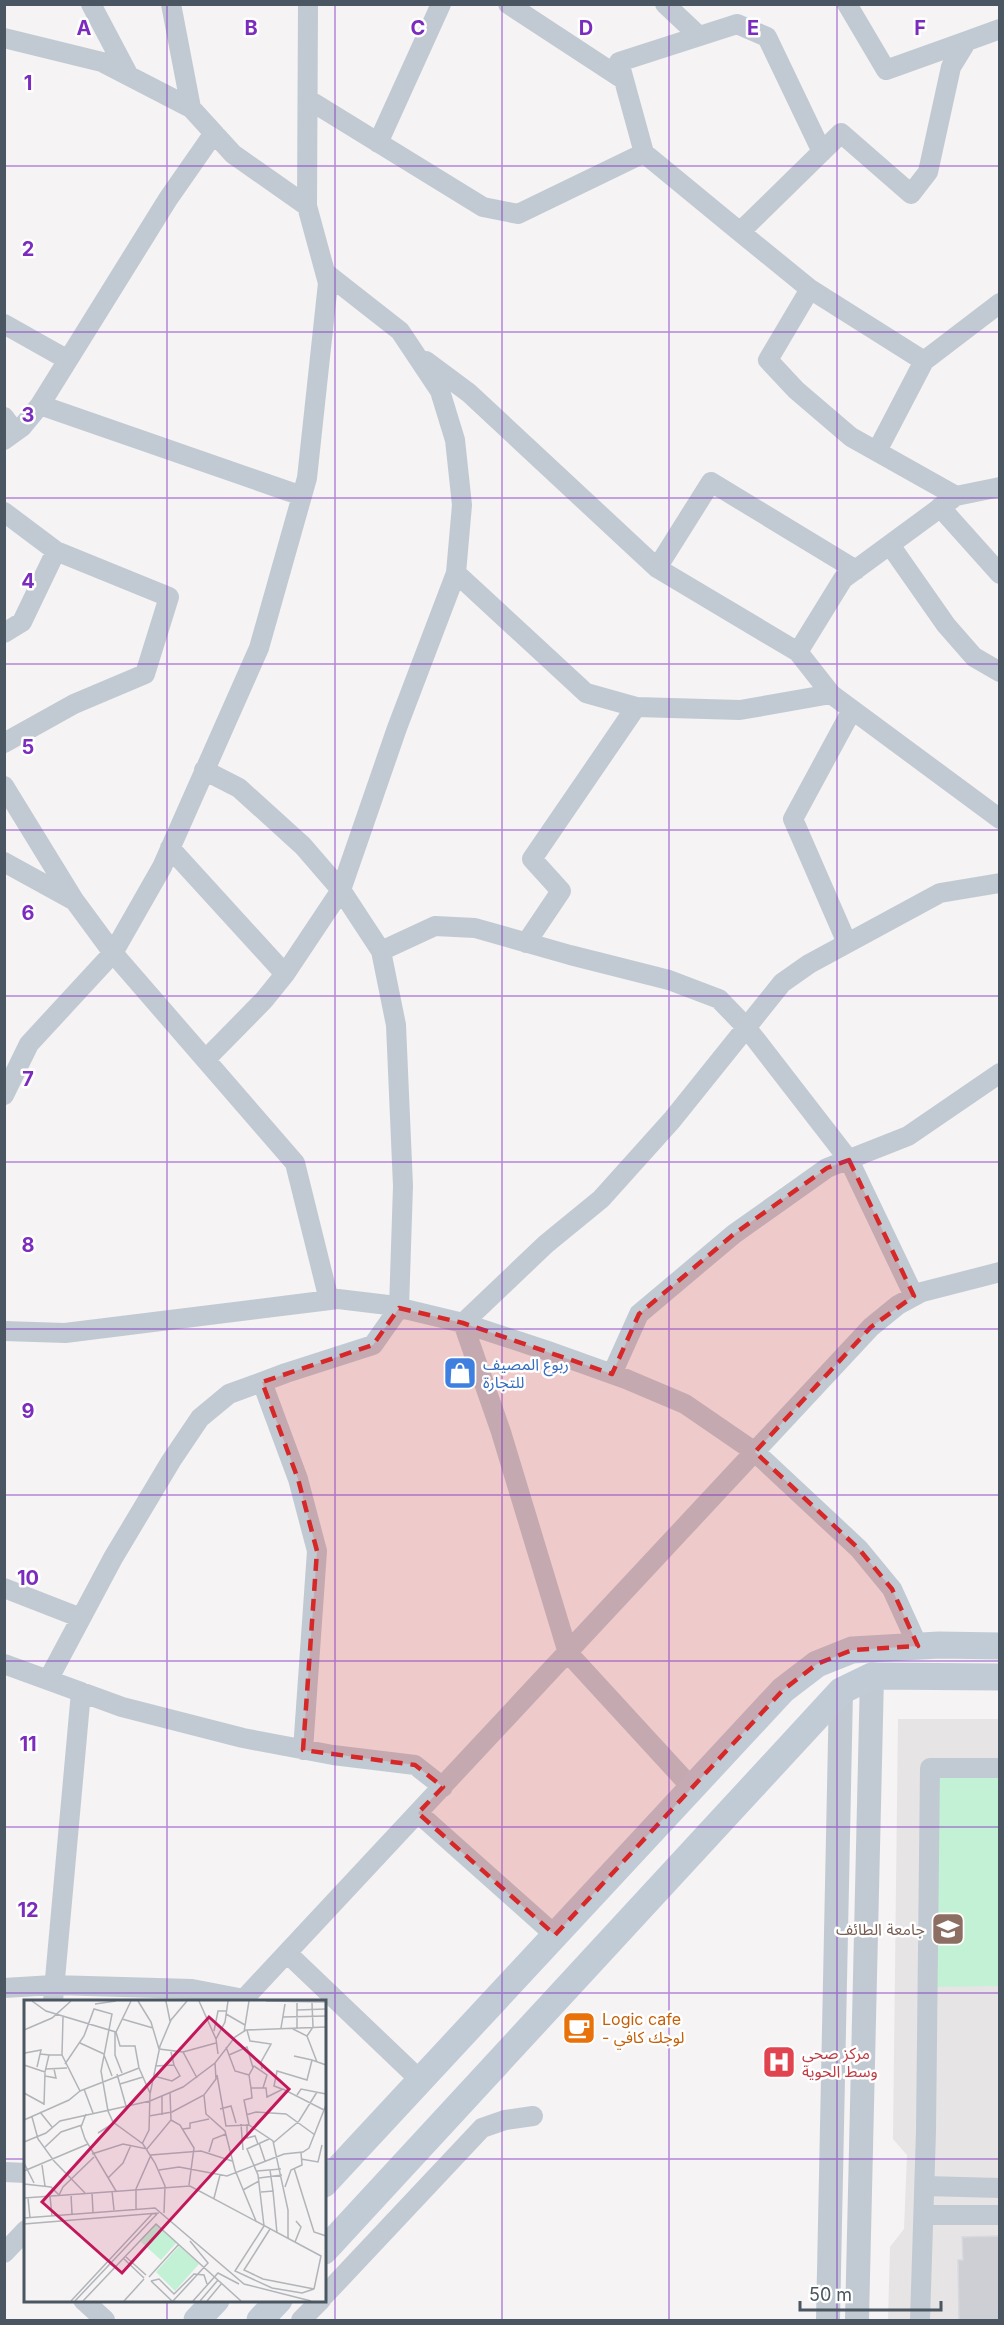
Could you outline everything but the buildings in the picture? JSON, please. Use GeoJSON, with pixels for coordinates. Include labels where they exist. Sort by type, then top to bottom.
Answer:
{"type":"FeatureCollection","features":[{"type":"Feature","properties":{"kind":"main road"},"geometry":{"type":"LineString","coordinates":[[326,2182],[783,1690],[818,1664],[852,1650],[918,1646],[999,1646]]}},
{"type":"Feature","properties":{"kind":"main road"},"geometry":{"type":"LineString","coordinates":[[326,2249],[841,1691],[872,1676],[999,1677]]}},
{"type":"Feature","properties":{"kind":"main road"},"geometry":{"type":"LineString","coordinates":[[197,2320],[215,2301]]}},
{"type":"Feature","properties":{"kind":"main road"},"geometry":{"type":"LineString","coordinates":[[260,2320],[278,2301]]}},
{"type":"Feature","properties":{"kind":"street"},"geometry":{"type":"LineString","coordinates":[[91,4],[129,76]]}},
{"type":"Feature","properties":{"kind":"street"},"geometry":{"type":"LineString","coordinates":[[171,4],[191,108]]}},
{"type":"Feature","properties":{"kind":"street"},"geometry":{"type":"LineString","coordinates":[[4,1095],[29,1044],[113,952],[162,867],[259,648],[302,496],[307,478],[328,283],[308,206],[309,4]]}},
{"type":"Feature","properties":{"kind":"street"},"geometry":{"type":"LineString","coordinates":[[378,143],[441,4]]}},
{"type":"Feature","properties":{"kind":"street"},"geometry":{"type":"LineString","coordinates":[[507,4],[624,80]]}},
{"type":"Feature","properties":{"kind":"street"},"geometry":{"type":"LineString","coordinates":[[665,4],[699,36]]}},
{"type":"Feature","properties":{"kind":"street"},"geometry":{"type":"LineString","coordinates":[[847,4],[886,70],[999,29]]}},
{"type":"Feature","properties":{"kind":"street"},"geometry":{"type":"LineString","coordinates":[[822,152],[767,37],[737,24],[619,62],[644,153],[810,289],[924,361]]}},
{"type":"Feature","properties":{"kind":"street"},"geometry":{"type":"LineString","coordinates":[[4,38],[102,62],[191,108],[233,154],[308,206]]}},
{"type":"Feature","properties":{"kind":"street"},"geometry":{"type":"LineString","coordinates":[[740,232],[841,134],[911,194],[928,172],[951,67],[967,41]]}},
{"type":"Feature","properties":{"kind":"street"},"geometry":{"type":"LineString","coordinates":[[309,100],[483,207],[518,214],[644,153]]}},
{"type":"Feature","properties":{"kind":"street"},"geometry":{"type":"LineString","coordinates":[[8,430],[22,427],[40,405],[168,199],[214,133]]}},
{"type":"Feature","properties":{"kind":"street"},"geometry":{"type":"LineString","coordinates":[[206,1059],[264,1000],[285,974],[341,890],[397,728],[456,573],[462,505],[455,440],[440,391],[400,331],[326,273]]}},
{"type":"Feature","properties":{"kind":"street"},"geometry":{"type":"LineString","coordinates":[[810,289],[768,360],[796,390],[851,437],[877,451],[948,502],[999,574]]}},
{"type":"Feature","properties":{"kind":"street"},"geometry":{"type":"LineString","coordinates":[[877,451],[924,361],[999,303]]}},
{"type":"Feature","properties":{"kind":"street"},"geometry":{"type":"LineString","coordinates":[[4,324],[68,360]]}},
{"type":"Feature","properties":{"kind":"street"},"geometry":{"type":"LineString","coordinates":[[414,352],[469,393],[657,568],[798,652],[831,694],[999,819]]}},
{"type":"Feature","properties":{"kind":"street"},"geometry":{"type":"LineString","coordinates":[[40,405],[302,496]]}},
{"type":"Feature","properties":{"kind":"street"},"geometry":{"type":"LineString","coordinates":[[657,568],[711,482],[856,570]]}},
{"type":"Feature","properties":{"kind":"street"},"geometry":{"type":"LineString","coordinates":[[798,652],[843,579],[948,502],[999,488]]}},
{"type":"Feature","properties":{"kind":"street"},"geometry":{"type":"LineString","coordinates":[[4,512],[56,551],[169,597],[145,674],[74,704],[4,743]]}},
{"type":"Feature","properties":{"kind":"street"},"geometry":{"type":"LineString","coordinates":[[890,545],[946,625],[974,657],[999,672]]}},
{"type":"Feature","properties":{"kind":"street"},"geometry":{"type":"LineString","coordinates":[[4,633],[21,622],[56,551]]}},
{"type":"Feature","properties":{"kind":"street"},"geometry":{"type":"LineString","coordinates":[[456,573],[586,693],[636,707],[740,710],[831,694]]}},
{"type":"Feature","properties":{"kind":"street"},"geometry":{"type":"LineString","coordinates":[[526,943],[561,891],[532,859],[636,707]]}},
{"type":"Feature","properties":{"kind":"street"},"geometry":{"type":"LineString","coordinates":[[847,943],[792,819],[852,710]]}},
{"type":"Feature","properties":{"kind":"street"},"geometry":{"type":"LineString","coordinates":[[48,1680],[113,1558],[171,1461],[200,1418],[229,1394],[373,1346],[399,1308],[403,1186],[396,1025],[381,951],[341,890],[303,846],[239,788],[204,770]]}},
{"type":"Feature","properties":{"kind":"street"},"geometry":{"type":"LineString","coordinates":[[4,786],[74,900],[113,952],[295,1163],[330,1300]]}},
{"type":"Feature","properties":{"kind":"street"},"geometry":{"type":"LineString","coordinates":[[170,848],[285,974]]}},
{"type":"Feature","properties":{"kind":"street"},"geometry":{"type":"LineString","coordinates":[[4,862],[74,900]]}},
{"type":"Feature","properties":{"kind":"street"},"geometry":{"type":"LineString","coordinates":[[463,1323],[546,1244],[601,1198],[672,1120],[782,982],[809,964],[940,893],[999,883]]}},
{"type":"Feature","properties":{"kind":"street"},"geometry":{"type":"LineString","coordinates":[[381,951],[435,926],[475,928],[669,980],[719,999],[746,1027],[849,1160],[914,1296]]}},
{"type":"Feature","properties":{"kind":"street"},"geometry":{"type":"LineString","coordinates":[[612,1374],[639,1314],[734,1234],[827,1168],[908,1136],[999,1074]]}},
{"type":"Feature","properties":{"kind":"street"},"geometry":{"type":"LineString","coordinates":[[4,1988],[53,1993],[192,1989],[243,2000],[871,1327],[898,1305],[922,1292],[999,1272]]}},
{"type":"Feature","properties":{"kind":"street"},"geometry":{"type":"LineString","coordinates":[[4,1331],[65,1333],[338,1299],[399,1308],[463,1323],[612,1374],[685,1404],[755,1452],[859,1549],[892,1589],[918,1646]]}},
{"type":"Feature","properties":{"kind":"street"},"geometry":{"type":"LineString","coordinates":[[463,1323],[501,1431],[568,1653],[692,1788]]}},
{"type":"Feature","properties":{"kind":"street"},"geometry":{"type":"LineString","coordinates":[[262,1382],[298,1479],[317,1551],[303,1749]]}},
{"type":"Feature","properties":{"kind":"street"},"geometry":{"type":"LineString","coordinates":[[4,1588],[81,1618]]}},
{"type":"Feature","properties":{"kind":"street"},"geometry":{"type":"LineString","coordinates":[[4,1664],[122,1707],[243,1738],[415,1765],[443,1787]]}},
{"type":"Feature","properties":{"kind":"street"},"geometry":{"type":"LineString","coordinates":[[857,2320],[872,1676]]}},
{"type":"Feature","properties":{"kind":"street"},"geometry":{"type":"LineString","coordinates":[[828,2320],[841,1691]]}},
{"type":"Feature","properties":{"kind":"street"},"geometry":{"type":"LineString","coordinates":[[53,1993],[81,1692]]}},
{"type":"Feature","properties":{"kind":"street"},"geometry":{"type":"LineString","coordinates":[[920,2320],[925,2186],[930,1768],[999,1767]]}},
{"type":"Feature","properties":{"kind":"street"},"geometry":{"type":"LineString","coordinates":[[418,1813],[555,1935]]}},
{"type":"Feature","properties":{"kind":"street"},"geometry":{"type":"LineString","coordinates":[[287,1953],[420,2080]]}},
{"type":"Feature","properties":{"kind":"street"},"geometry":{"type":"LineString","coordinates":[[326,2294],[482,2127],[505,2120],[533,2116]]}},
{"type":"Feature","properties":{"kind":"street"},"geometry":{"type":"LineString","coordinates":[[4,2172],[24,2173]]}},
{"type":"Feature","properties":{"kind":"street"},"geometry":{"type":"LineString","coordinates":[[925,2186],[999,2188]]}},
{"type":"Feature","properties":{"kind":"street"},"geometry":{"type":"LineString","coordinates":[[924,2215],[999,2216]]}},
{"type":"Feature","properties":{"kind":"street"},"geometry":{"type":"LineString","coordinates":[[83,2301],[105,2320]]}},
{"type":"Feature","properties":{"kind":"street"},"geometry":{"type":"LineString","coordinates":[[301,2320],[319,2301]]}},
{"type":"Feature","properties":{"kind":"highlighted area"},"geometry":{"type":"Polygon","coordinates":[[[849,1160],[914,1296],[871,1327],[755,1452],[859,1549],[892,1589],[918,1646],[852,1650],[817,1664],[783,1690],[555,1935],[418,1813],[443,1787],[415,1765],[303,1750],[317,1551],[298,1479],[262,1382],[373,1345],[399,1308],[463,1323],[612,1374],[639,1314],[734,1234],[827,1168],[849,1160]]]}},
{"type":"Feature","properties":{"kind":"shaded area","name":"جامعة الطائف"},"geometry":{"type":"Polygon","coordinates":[[[898,1719],[999,1719],[999,2320],[888,2320],[890,2247],[904,2229],[907,2155],[893,2139],[898,1719]]]}},
{"type":"Feature","properties":{"kind":"green space"},"geometry":{"type":"Polygon","coordinates":[[[999,1767],[999,1986],[928,1987],[930,1768],[999,1767]]]}},
{"type":"Feature","properties":{"kind":"place","name":"ربوع المصيف للتجارة"},"geometry":{"type":"Point","coordinates":[460,1373]}},
{"type":"Feature","properties":{"kind":"place","name":"جامعة الطائف"},"geometry":{"type":"Point","coordinates":[948,1929]}},
{"type":"Feature","properties":{"kind":"place","name":"Logic cafe - لوجك كافي"},"geometry":{"type":"Point","coordinates":[579,2028]}},
{"type":"Feature","properties":{"kind":"place","name":"مركز صحي وسط الحوية"},"geometry":{"type":"Point","coordinates":[779,2062]}}]}
